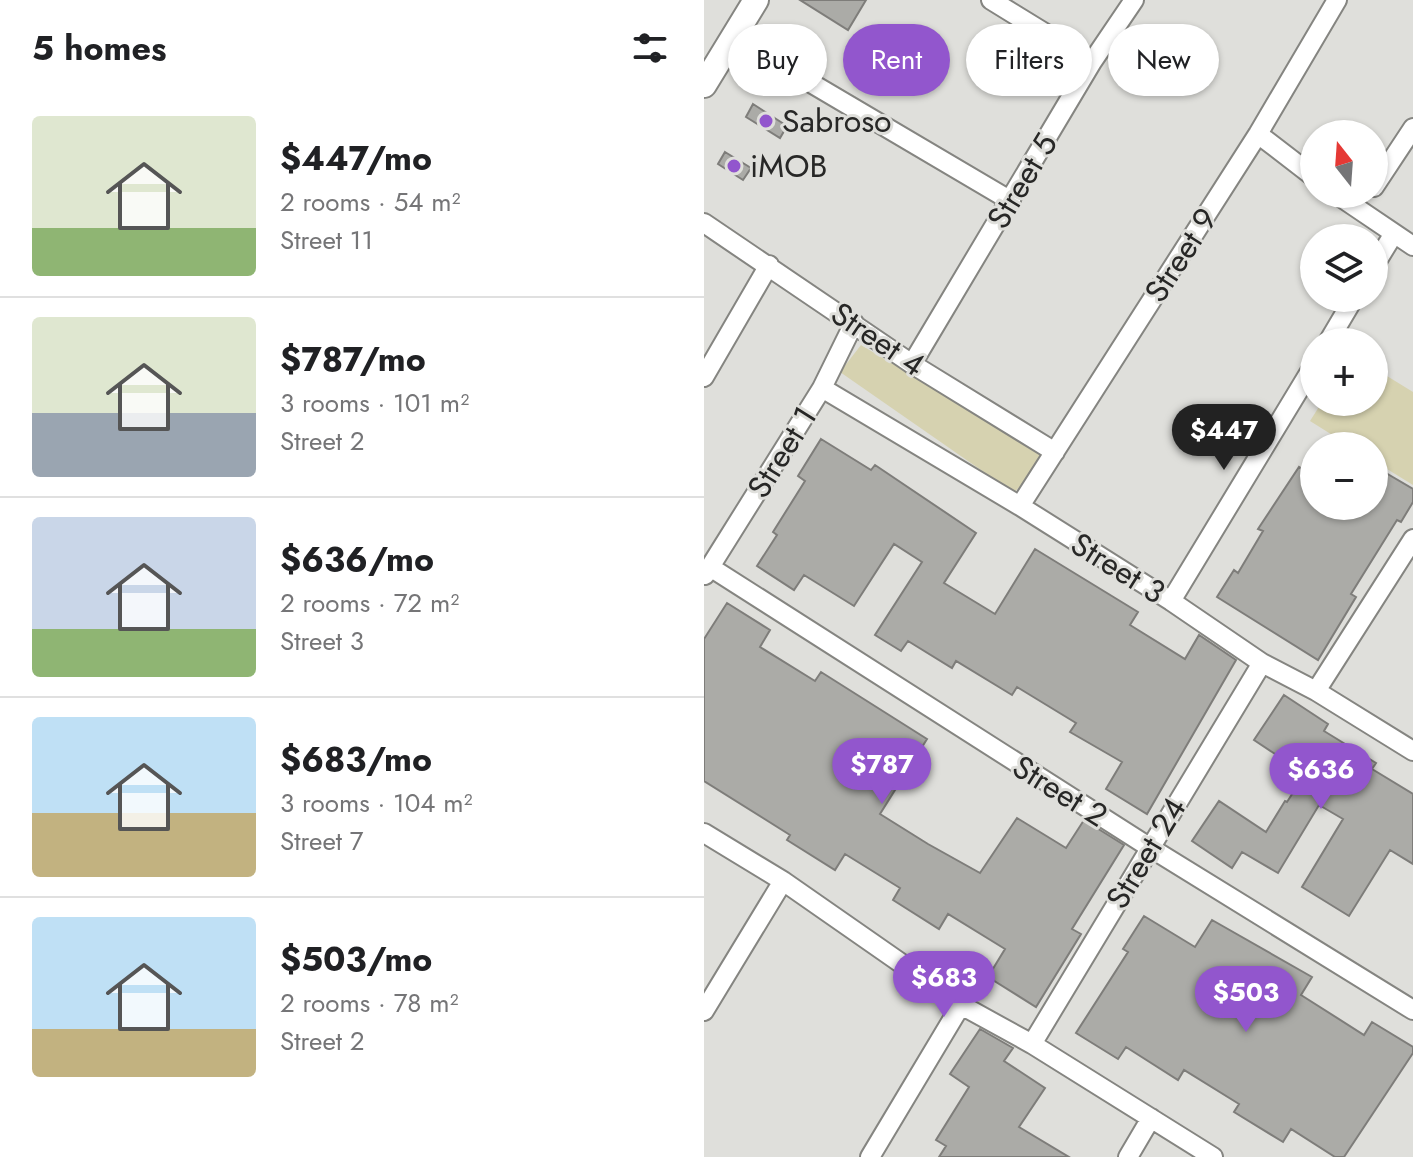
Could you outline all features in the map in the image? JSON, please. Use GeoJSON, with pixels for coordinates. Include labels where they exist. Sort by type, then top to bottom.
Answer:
{"type":"FeatureCollection","features":[{"type":"Feature","properties":{"kind":"main road"},"geometry":{"type":"LineString","coordinates":[[741,24],[756,0]]}},
{"type":"Feature","properties":{"kind":"main road"},"geometry":{"type":"LineString","coordinates":[[704,85],[728,45]]}},
{"type":"Feature","properties":{"kind":"street"},"geometry":{"type":"LineString","coordinates":[[991,0],[1030,24]]}},
{"type":"Feature","properties":{"kind":"street","name":"Street 5"},"geometry":{"type":"LineString","coordinates":[[1092,62],[1134,0]]}},
{"type":"Feature","properties":{"kind":"street","name":"Street 9"},"geometry":{"type":"LineString","coordinates":[[1020,506],[1258,134],[1334,1]]}},
{"type":"Feature","properties":{"kind":"street"},"geometry":{"type":"LineString","coordinates":[[827,92],[1011,201]]}},
{"type":"Feature","properties":{"kind":"street","name":"Street 5"},"geometry":{"type":"LineString","coordinates":[[912,364],[1072,96]]}},
{"type":"Feature","properties":{"kind":"street"},"geometry":{"type":"LineString","coordinates":[[1388,166],[1413,128]]}},
{"type":"Feature","properties":{"kind":"street"},"geometry":{"type":"LineString","coordinates":[[1258,134],[1300,166]]}},
{"type":"Feature","properties":{"kind":"street"},"geometry":{"type":"LineString","coordinates":[[1354,208],[1413,246]]}},
{"type":"Feature","properties":{"kind":"street","name":"Street 4"},"geometry":{"type":"LineString","coordinates":[[704,223],[912,364],[1055,452]]}},
{"type":"Feature","properties":{"kind":"street"},"geometry":{"type":"LineString","coordinates":[[1388,243],[1393,235]]}},
{"type":"Feature","properties":{"kind":"street"},"geometry":{"type":"LineString","coordinates":[[704,377],[769,265]]}},
{"type":"Feature","properties":{"kind":"street","name":"Street 1"},"geometry":{"type":"LineString","coordinates":[[707,572],[822,388],[854,323]]}},
{"type":"Feature","properties":{"kind":"street","name":"Street 3"},"geometry":{"type":"LineString","coordinates":[[822,388],[1020,506],[1171,601],[1262,663],[1316,691],[1413,751]]}},
{"type":"Feature","properties":{"kind":"street"},"geometry":{"type":"LineString","coordinates":[[1171,601],[1300,388]]}},
{"type":"Feature","properties":{"kind":"street"},"geometry":{"type":"LineString","coordinates":[[1316,691],[1413,539]]}},
{"type":"Feature","properties":{"kind":"street","name":"Street 2"},"geometry":{"type":"LineString","coordinates":[[707,572],[1413,1010]]}},
{"type":"Feature","properties":{"kind":"street","name":"Street 24"},"geometry":{"type":"LineString","coordinates":[[1032,1044],[1262,663]]}},
{"type":"Feature","properties":{"kind":"street"},"geometry":{"type":"LineString","coordinates":[[704,833],[783,881],[961,1005],[1032,1044],[1213,1157]]}},
{"type":"Feature","properties":{"kind":"street"},"geometry":{"type":"LineString","coordinates":[[704,1011],[783,881]]}},
{"type":"Feature","properties":{"kind":"street"},"geometry":{"type":"LineString","coordinates":[[870,1157],[961,1005]]}},
{"type":"Feature","properties":{"kind":"street"},"geometry":{"type":"LineString","coordinates":[[1128,1157],[1151,1118]]}},
{"type":"Feature","properties":{"kind":"shaded area"},"geometry":{"type":"Polygon","coordinates":[[[861,345],[1047,456],[1014,493],[840,372],[861,345]]]}},
{"type":"Feature","properties":{"kind":"shaded area"},"geometry":{"type":"Polygon","coordinates":[[[1388,377],[1413,392],[1413,485],[1388,470],[1388,432],[1328,432],[1310,421],[1313,416],[1388,416],[1388,377]]]}},
{"type":"Feature","properties":{"kind":"building"},"geometry":{"type":"Polygon","coordinates":[[[800,0],[866,0],[852,24],[843,24],[843,27],[800,0]]]}},
{"type":"Feature","properties":{"kind":"building","name":"Sabroso"},"geometry":{"type":"Polygon","coordinates":[[[753,104],[787,126],[780,138],[746,117],[753,104]]]}},
{"type":"Feature","properties":{"kind":"building","name":"iMOB"},"geometry":{"type":"Polygon","coordinates":[[[725,152],[751,168],[743,180],[718,164],[725,152]]]}},
{"type":"Feature","properties":{"kind":"building"},"geometry":{"type":"Polygon","coordinates":[[[821,439],[871,470],[875,465],[976,533],[944,583],[995,614],[1035,549],[1138,612],[1130,625],[1185,659],[1199,635],[1236,660],[1147,814],[1106,789],[1122,762],[1070,732],[1076,723],[1017,687],[1012,695],[956,661],[952,668],[908,641],[901,651],[875,635],[922,562],[894,544],[854,606],[804,575],[794,590],[757,566],[777,535],[773,532],[805,481],[798,476],[821,439]]]}},
{"type":"Feature","properties":{"kind":"building"},"geometry":{"type":"Polygon","coordinates":[[[1299,467],[1300,520],[1388,520],[1388,474],[1413,489],[1413,502],[1401,522],[1397,520],[1351,594],[1356,597],[1318,660],[1217,597],[1234,570],[1238,573],[1263,531],[1258,529],[1299,467]]]}},
{"type":"Feature","properties":{"kind":"building"},"geometry":{"type":"Polygon","coordinates":[[[727,603],[770,630],[760,647],[815,681],[821,672],[927,739],[880,814],[928,844],[980,873],[1017,818],[1066,848],[1084,820],[1124,845],[1072,929],[1081,934],[1036,1007],[988,977],[1005,949],[948,914],[939,929],[893,900],[900,888],[845,854],[835,870],[787,840],[790,835],[704,781],[704,639],[727,603]]]}},
{"type":"Feature","properties":{"kind":"building"},"geometry":{"type":"Polygon","coordinates":[[[1284,695],[1328,724],[1324,731],[1376,763],[1372,769],[1413,794],[1413,864],[1390,850],[1349,916],[1302,887],[1343,819],[1319,805],[1278,873],[1242,852],[1232,868],[1192,841],[1219,801],[1266,832],[1305,774],[1254,740],[1284,695]]]}},
{"type":"Feature","properties":{"kind":"building"},"geometry":{"type":"Polygon","coordinates":[[[1144,916],[1195,947],[1212,920],[1312,977],[1301,995],[1364,1035],[1372,1022],[1413,1047],[1413,1053],[1344,1157],[1335,1157],[1291,1129],[1283,1142],[1234,1112],[1239,1104],[1184,1070],[1178,1080],[1126,1047],[1118,1059],[1076,1033],[1128,952],[1123,949],[1144,916]]]}},
{"type":"Feature","properties":{"kind":"building"},"geometry":{"type":"Polygon","coordinates":[[[980,1029],[1013,1048],[1004,1061],[1045,1088],[1019,1127],[1069,1157],[939,1157],[946,1146],[936,1140],[969,1087],[950,1074],[980,1029]]]}},
{"type":"Feature","properties":{"kind":"place","name":"Sabroso"},"geometry":{"type":"Point","coordinates":[766,121]}},
{"type":"Feature","properties":{"kind":"place","name":"iMOB"},"geometry":{"type":"Point","coordinates":[734,166]}}]}
